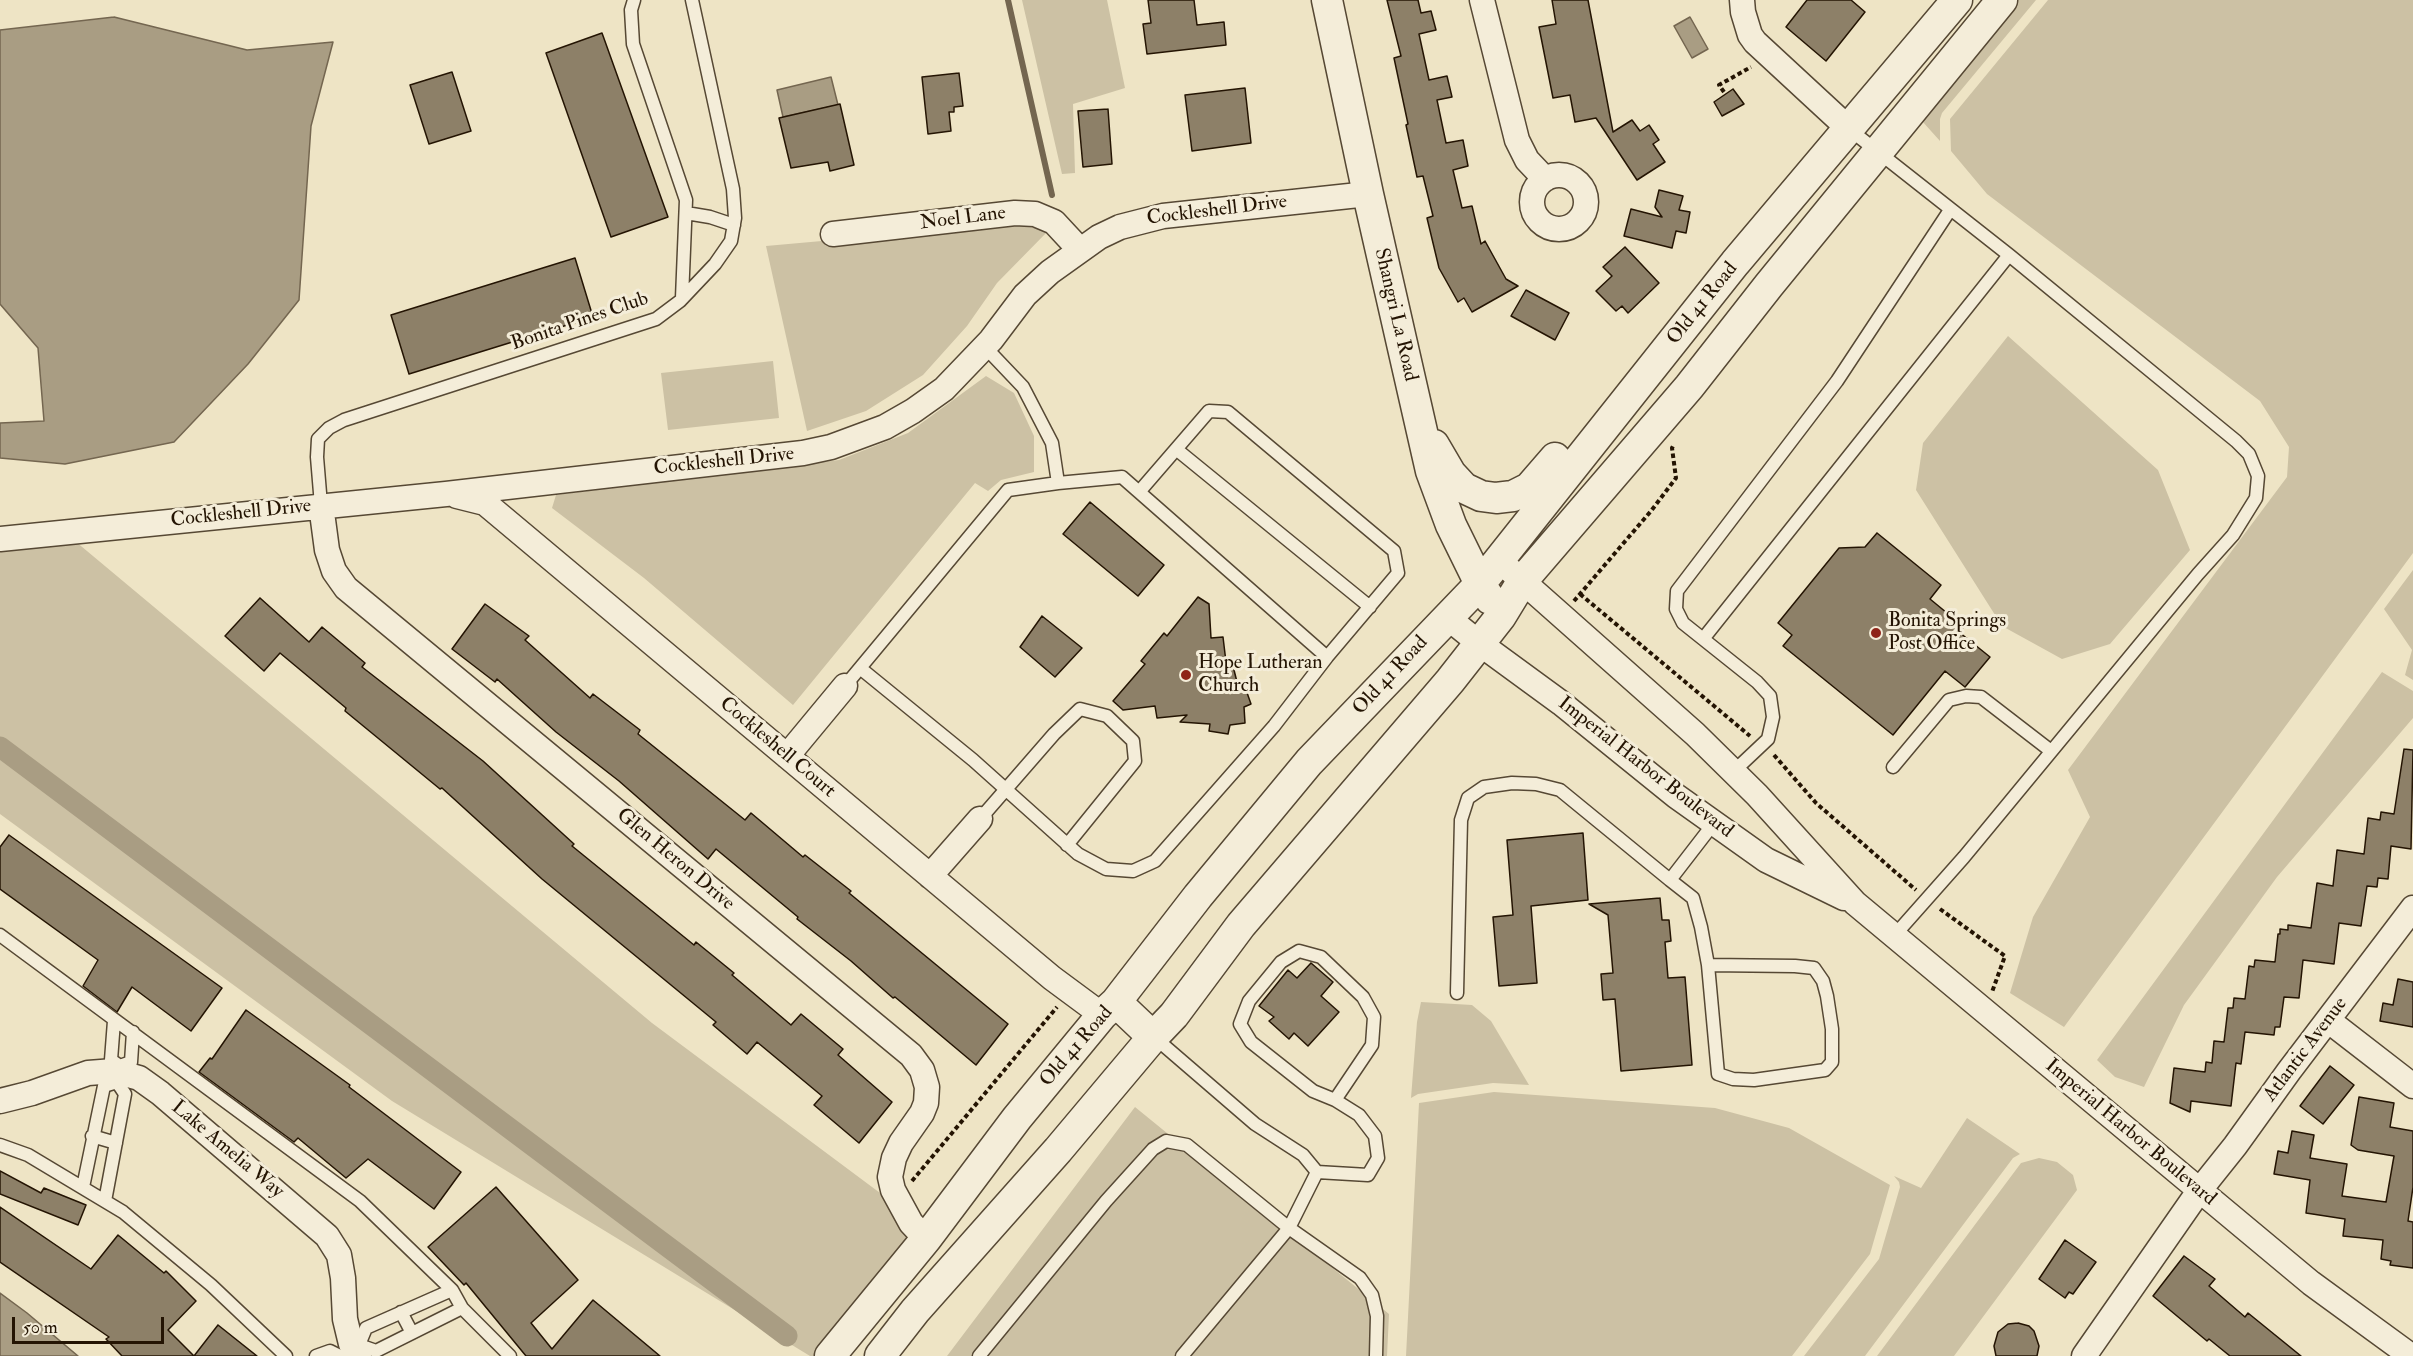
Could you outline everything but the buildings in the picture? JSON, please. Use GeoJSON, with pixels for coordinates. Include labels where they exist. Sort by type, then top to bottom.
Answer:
{"type":"FeatureCollection","features":[{"type":"Feature","properties":{"kind":"street","name":"Shangri La Road"},"geometry":{"type":"LineString","coordinates":[[1328,0],[1368,194],[1431,471],[1450,525],[1480,584],[1501,616]]}},
{"type":"Feature","properties":{"kind":"street"},"geometry":{"type":"LineString","coordinates":[[1482,0],[1517,140],[1527,160],[1545,179]]}},
{"type":"Feature","properties":{"kind":"street"},"geometry":{"type":"LineString","coordinates":[[1742,0],[1746,24],[1755,42],[1848,128]]}},
{"type":"Feature","properties":{"kind":"street","name":"Old 41 Road"},"geometry":{"type":"LineString","coordinates":[[830,1356],[926,1239],[1017,1118],[1309,762],[1480,584],[1735,263],[1957,0]]}},
{"type":"Feature","properties":{"kind":"street","name":"Old 41 Road"},"geometry":{"type":"LineString","coordinates":[[880,1356],[915,1311],[1174,1015],[1241,925],[1413,725],[1501,616],[1523,580],[1689,387],[1769,285],[2002,0]]}},
{"type":"Feature","properties":{"kind":"street","name":"Cockleshell Drive"},"geometry":{"type":"LineString","coordinates":[[0,539],[446,494],[803,453],[831,447],[885,427],[944,389],[985,347],[1025,295],[1050,272],[1099,237],[1142,220],[1368,194]]}},
{"type":"Feature","properties":{"kind":"street","name":"Noel Lane"},"geometry":{"type":"LineString","coordinates":[[833,234],[1015,213],[1035,214],[1054,222],[1080,250]]}},
{"type":"Feature","properties":{"kind":"street"},"geometry":{"type":"LineString","coordinates":[[1419,419],[1451,474],[1464,488],[1481,496],[1496,498],[1514,496],[1529,488],[1583,426],[1683,302],[1735,263]]}},
{"type":"Feature","properties":{"kind":"street","name":"Cockleshell Court"},"geometry":{"type":"LineString","coordinates":[[446,494],[485,503],[1052,978],[1109,1008]]}},
{"type":"Feature","properties":{"kind":"street","name":"Glen Heron Drive"},"geometry":{"type":"LineString","coordinates":[[321,505],[327,550],[334,571],[345,588],[911,1055],[922,1070],[927,1087],[926,1103],[922,1113],[901,1143],[894,1158],[890,1177],[893,1190],[911,1223],[926,1239]]}},
{"type":"Feature","properties":{"kind":"street","name":"Imperial Harbor Boulevard"},"geometry":{"type":"LineString","coordinates":[[1499,560],[1695,734],[1757,795],[1854,903],[2199,1191],[2311,1282],[2411,1356]]}},
{"type":"Feature","properties":{"kind":"street","name":"Imperial Harbor Boulevard"},"geometry":{"type":"LineString","coordinates":[[1447,616],[1479,643],[1561,703],[1633,763],[1766,860],[1854,903]]}},
{"type":"Feature","properties":{"kind":"street"},"geometry":{"type":"LineString","coordinates":[[787,756],[852,677]]}},
{"type":"Feature","properties":{"kind":"street"},"geometry":{"type":"LineString","coordinates":[[930,876],[980,819]]}},
{"type":"Feature","properties":{"kind":"street","name":"Atlantic Avenue"},"geometry":{"type":"LineString","coordinates":[[2084,1356],[2199,1191],[2413,908]]}},
{"type":"Feature","properties":{"kind":"street"},"geometry":{"type":"LineString","coordinates":[[1109,1008],[1153,1037]]}},
{"type":"Feature","properties":{"kind":"street"},"geometry":{"type":"LineString","coordinates":[[2329,1021],[2413,1086]]}},
{"type":"Feature","properties":{"kind":"street","name":"Lake Amelia Way"},"geometry":{"type":"LineString","coordinates":[[0,1101],[32,1093],[88,1073],[119,1073],[139,1078],[160,1093],[327,1236],[339,1255],[345,1319],[351,1352]]}},
{"type":"Feature","properties":{"kind":"lane"},"geometry":{"type":"LineString","coordinates":[[647,0],[633,2],[631,10],[633,44],[686,200],[682,298]]}},
{"type":"Feature","properties":{"kind":"lane","name":"Bonita Pines Club"},"geometry":{"type":"LineString","coordinates":[[321,505],[318,440],[328,428],[344,420],[656,319],[682,298],[716,264],[731,241],[734,225],[732,189],[692,0]]}},
{"type":"Feature","properties":{"kind":"lane"},"geometry":{"type":"LineString","coordinates":[[1848,128],[2010,255],[2236,441],[2249,454],[2258,476],[2256,498],[2233,535],[2198,574],[1964,857],[1894,936]]}},
{"type":"Feature","properties":{"kind":"lane"},"geometry":{"type":"LineString","coordinates":[[1733,772],[1768,739],[1773,717],[1770,696],[1757,682],[1683,623],[1676,609],[1677,591],[1837,381],[1950,210]]}},
{"type":"Feature","properties":{"kind":"lane"},"geometry":{"type":"LineString","coordinates":[[686,213],[710,217],[734,225]]}},
{"type":"Feature","properties":{"kind":"lane"},"geometry":{"type":"LineString","coordinates":[[1703,639],[2010,255]]}},
{"type":"Feature","properties":{"kind":"lane"},"geometry":{"type":"LineString","coordinates":[[985,347],[1023,387],[1053,443],[1058,483]]}},
{"type":"Feature","properties":{"kind":"lane"},"geometry":{"type":"LineString","coordinates":[[1139,492],[1209,411],[1228,412],[1394,551],[1398,573],[1327,657],[1274,726],[1155,861],[1133,871],[1106,869],[1078,854],[973,760],[852,677],[1008,490],[1122,477],[1139,492],[1327,657]]}},
{"type":"Feature","properties":{"kind":"lane"},"geometry":{"type":"LineString","coordinates":[[1176,449],[1370,607]]}},
{"type":"Feature","properties":{"kind":"lane"},"geometry":{"type":"LineString","coordinates":[[1893,767],[1949,700],[1966,696],[1981,698],[2052,751]]}},
{"type":"Feature","properties":{"kind":"lane"},"geometry":{"type":"LineString","coordinates":[[980,819],[1054,734],[1080,709],[1107,716],[1133,741],[1135,761],[1067,845]]}},
{"type":"Feature","properties":{"kind":"lane"},"geometry":{"type":"LineString","coordinates":[[1457,993],[1461,820],[1468,798],[1484,787],[1520,783],[1560,790],[1693,898],[1708,965],[1718,1074],[1733,1079],[1754,1080],[1825,1070],[1832,1062],[1832,1029],[1827,996],[1823,981],[1814,968],[1708,965]]}},
{"type":"Feature","properties":{"kind":"lane"},"geometry":{"type":"LineString","coordinates":[[1670,880],[1714,823]]}},
{"type":"Feature","properties":{"kind":"lane"},"geometry":{"type":"LineString","coordinates":[[0,935],[360,1201],[452,1290],[462,1308],[510,1356]]}},
{"type":"Feature","properties":{"kind":"lane"},"geometry":{"type":"LineString","coordinates":[[1153,1037],[1255,1124],[1303,1155],[1317,1172],[1368,1175],[1378,1158],[1375,1136],[1359,1115],[1335,1100],[1313,1091],[1251,1042],[1240,1024],[1250,1001],[1281,962],[1299,951],[1321,957],[1363,997],[1374,1017],[1372,1046],[1335,1100]]}},
{"type":"Feature","properties":{"kind":"lane"},"geometry":{"type":"LineString","coordinates":[[105,1201],[125,1094],[119,1073],[111,1060],[114,1021]]}},
{"type":"Feature","properties":{"kind":"lane"},"geometry":{"type":"LineString","coordinates":[[83,1187],[104,1086],[131,1062],[133,1032]]}},
{"type":"Feature","properties":{"kind":"lane"},"geometry":{"type":"LineString","coordinates":[[92,1136],[116,1143]]}},
{"type":"Feature","properties":{"kind":"lane"},"geometry":{"type":"LineString","coordinates":[[979,1356],[1106,1201],[1153,1149],[1166,1141],[1187,1145],[1289,1228],[1360,1278],[1372,1295],[1377,1316],[1376,1356]]}},
{"type":"Feature","properties":{"kind":"lane"},"geometry":{"type":"LineString","coordinates":[[0,1145],[28,1155],[123,1212],[211,1285],[286,1356]]}},
{"type":"Feature","properties":{"kind":"lane"},"geometry":{"type":"LineString","coordinates":[[1182,1356],[1289,1228],[1317,1172]]}},
{"type":"Feature","properties":{"kind":"lane"},"geometry":{"type":"LineString","coordinates":[[351,1352],[366,1328],[452,1290]]}},
{"type":"Feature","properties":{"kind":"lane"},"geometry":{"type":"LineString","coordinates":[[316,1356],[330,1351],[376,1351],[462,1308]]}},
{"type":"Feature","properties":{"kind":"lane"},"geometry":{"type":"LineString","coordinates":[[401,1312],[412,1333]]}},
{"type":"Feature","properties":{"kind":"path"},"geometry":{"type":"LineString","coordinates":[[1724,92],[1719,85],[1759,62]]}},
{"type":"Feature","properties":{"kind":"path"},"geometry":{"type":"LineString","coordinates":[[1573,602],[1652,511],[1676,478],[1672,448],[1675,441]]}},
{"type":"Feature","properties":{"kind":"path"},"geometry":{"type":"LineString","coordinates":[[1580,594],[1755,740]]}},
{"type":"Feature","properties":{"kind":"path"},"geometry":{"type":"LineString","coordinates":[[1772,752],[1816,802],[1917,890]]}},
{"type":"Feature","properties":{"kind":"path"},"geometry":{"type":"LineString","coordinates":[[1940,909],[2005,956],[1991,996]]}},
{"type":"Feature","properties":{"kind":"path"},"geometry":{"type":"LineString","coordinates":[[898,1197],[1059,1004]]}},
{"type":"Feature","properties":{"kind":"shaded area"},"geometry":{"type":"Polygon","coordinates":[[[1022,0],[1107,0],[1125,88],[1073,104],[1075,173],[1062,174],[1022,0]]]}},
{"type":"Feature","properties":{"kind":"shaded area"},"geometry":{"type":"Polygon","coordinates":[[[2017,0],[2036,0],[1942,113],[1940,141],[1922,121],[2017,0]]]}},
{"type":"Feature","properties":{"kind":"shaded area"},"geometry":{"type":"Polygon","coordinates":[[[2048,0],[2413,0],[2413,553],[2064,1027],[2010,993],[2033,917],[2090,817],[2068,770],[2287,477],[2289,447],[2260,401],[1987,194],[1951,151],[1950,119],[2048,0]]]}},
{"type":"Feature","properties":{"kind":"shaded area"},"geometry":{"type":"Polygon","coordinates":[[[114,17],[247,50],[333,42],[311,126],[299,300],[248,364],[174,442],[65,464],[0,458],[0,423],[44,421],[38,348],[0,304],[0,30],[114,17]]]}},
{"type":"Feature","properties":{"kind":"shaded area"},"geometry":{"type":"Polygon","coordinates":[[[1690,17],[1708,49],[1692,58],[1674,26],[1690,17]]]}},
{"type":"Feature","properties":{"kind":"shaded area"},"geometry":{"type":"Polygon","coordinates":[[[831,77],[838,105],[783,117],[777,90],[831,77]]]}},
{"type":"Feature","properties":{"kind":"shaded area"},"geometry":{"type":"Polygon","coordinates":[[[1034,222],[1048,231],[997,283],[967,326],[923,375],[866,411],[807,431],[766,246],[1034,222]]]}},
{"type":"Feature","properties":{"kind":"shaded area"},"geometry":{"type":"Polygon","coordinates":[[[2008,336],[2158,470],[2190,550],[2110,644],[2062,659],[2002,626],[1916,490],[1923,443],[2008,336]]]}},
{"type":"Feature","properties":{"kind":"shaded area"},"geometry":{"type":"Polygon","coordinates":[[[773,361],[779,418],[668,430],[661,373],[773,361]]]}},
{"type":"Feature","properties":{"kind":"shaded area"},"geometry":{"type":"Polygon","coordinates":[[[986,376],[1014,393],[1034,436],[1034,472],[1001,480],[988,491],[975,483],[793,705],[644,578],[552,508],[556,495],[839,460],[908,433],[986,376]]]}},
{"type":"Feature","properties":{"kind":"shaded area"},"geometry":{"type":"Polygon","coordinates":[[[75,541],[652,1023],[923,1225],[816,1356],[810,1356],[392,1101],[0,814],[0,547],[75,541]]]}},
{"type":"Feature","properties":{"kind":"shaded area"},"geometry":{"type":"Polygon","coordinates":[[[2413,570],[2413,680],[2405,675],[2412,650],[2384,609],[2413,570]]]}},
{"type":"Feature","properties":{"kind":"shaded area"},"geometry":{"type":"Polygon","coordinates":[[[2382,672],[2413,691],[2413,718],[2277,877],[2184,1005],[2144,1087],[2115,1077],[2097,1060],[2382,672]]]}},
{"type":"Feature","properties":{"kind":"shaded area"},"geometry":{"type":"Polygon","coordinates":[[[1421,1002],[1472,1005],[1491,1021],[1529,1085],[1493,1083],[1418,1094],[1411,1098],[1417,1022],[1421,1002]]]}},
{"type":"Feature","properties":{"kind":"shaded area"},"geometry":{"type":"Polygon","coordinates":[[[1494,1092],[1715,1108],[1789,1128],[1890,1185],[1870,1254],[1792,1356],[1406,1356],[1419,1103],[1494,1092]]]}},
{"type":"Feature","properties":{"kind":"shaded area"},"geometry":{"type":"Polygon","coordinates":[[[1135,1107],[1389,1314],[1387,1356],[947,1356],[1135,1107]]]}},
{"type":"Feature","properties":{"kind":"shaded area"},"geometry":{"type":"Polygon","coordinates":[[[1967,1118],[2020,1154],[2013,1158],[1865,1356],[1804,1356],[1879,1259],[1900,1187],[1894,1176],[1921,1188],[1967,1118]]]}},
{"type":"Feature","properties":{"kind":"shaded area"},"geometry":{"type":"Polygon","coordinates":[[[2039,1158],[2057,1162],[2073,1175],[2077,1190],[1954,1356],[1877,1356],[2021,1163],[2039,1158]]]}},
{"type":"Feature","properties":{"kind":"shaded area"},"geometry":{"type":"Polygon","coordinates":[[[0,1293],[27,1313],[78,1356],[0,1356],[0,1293]]]}},
{"type":"Feature","properties":{"kind":"waterway"},"geometry":{"type":"LineString","coordinates":[[1008,0],[1052,195]]}},
{"type":"Feature","properties":{"kind":"waterway"},"geometry":{"type":"LineString","coordinates":[[0,747],[787,1336]]}},
{"type":"Feature","properties":{"kind":"place","name":"Bonita Springs Post Office"},"geometry":{"type":"Point","coordinates":[1876,633]}},
{"type":"Feature","properties":{"kind":"place","name":"Hope Lutheran Church"},"geometry":{"type":"Point","coordinates":[1186,675]}}]}
